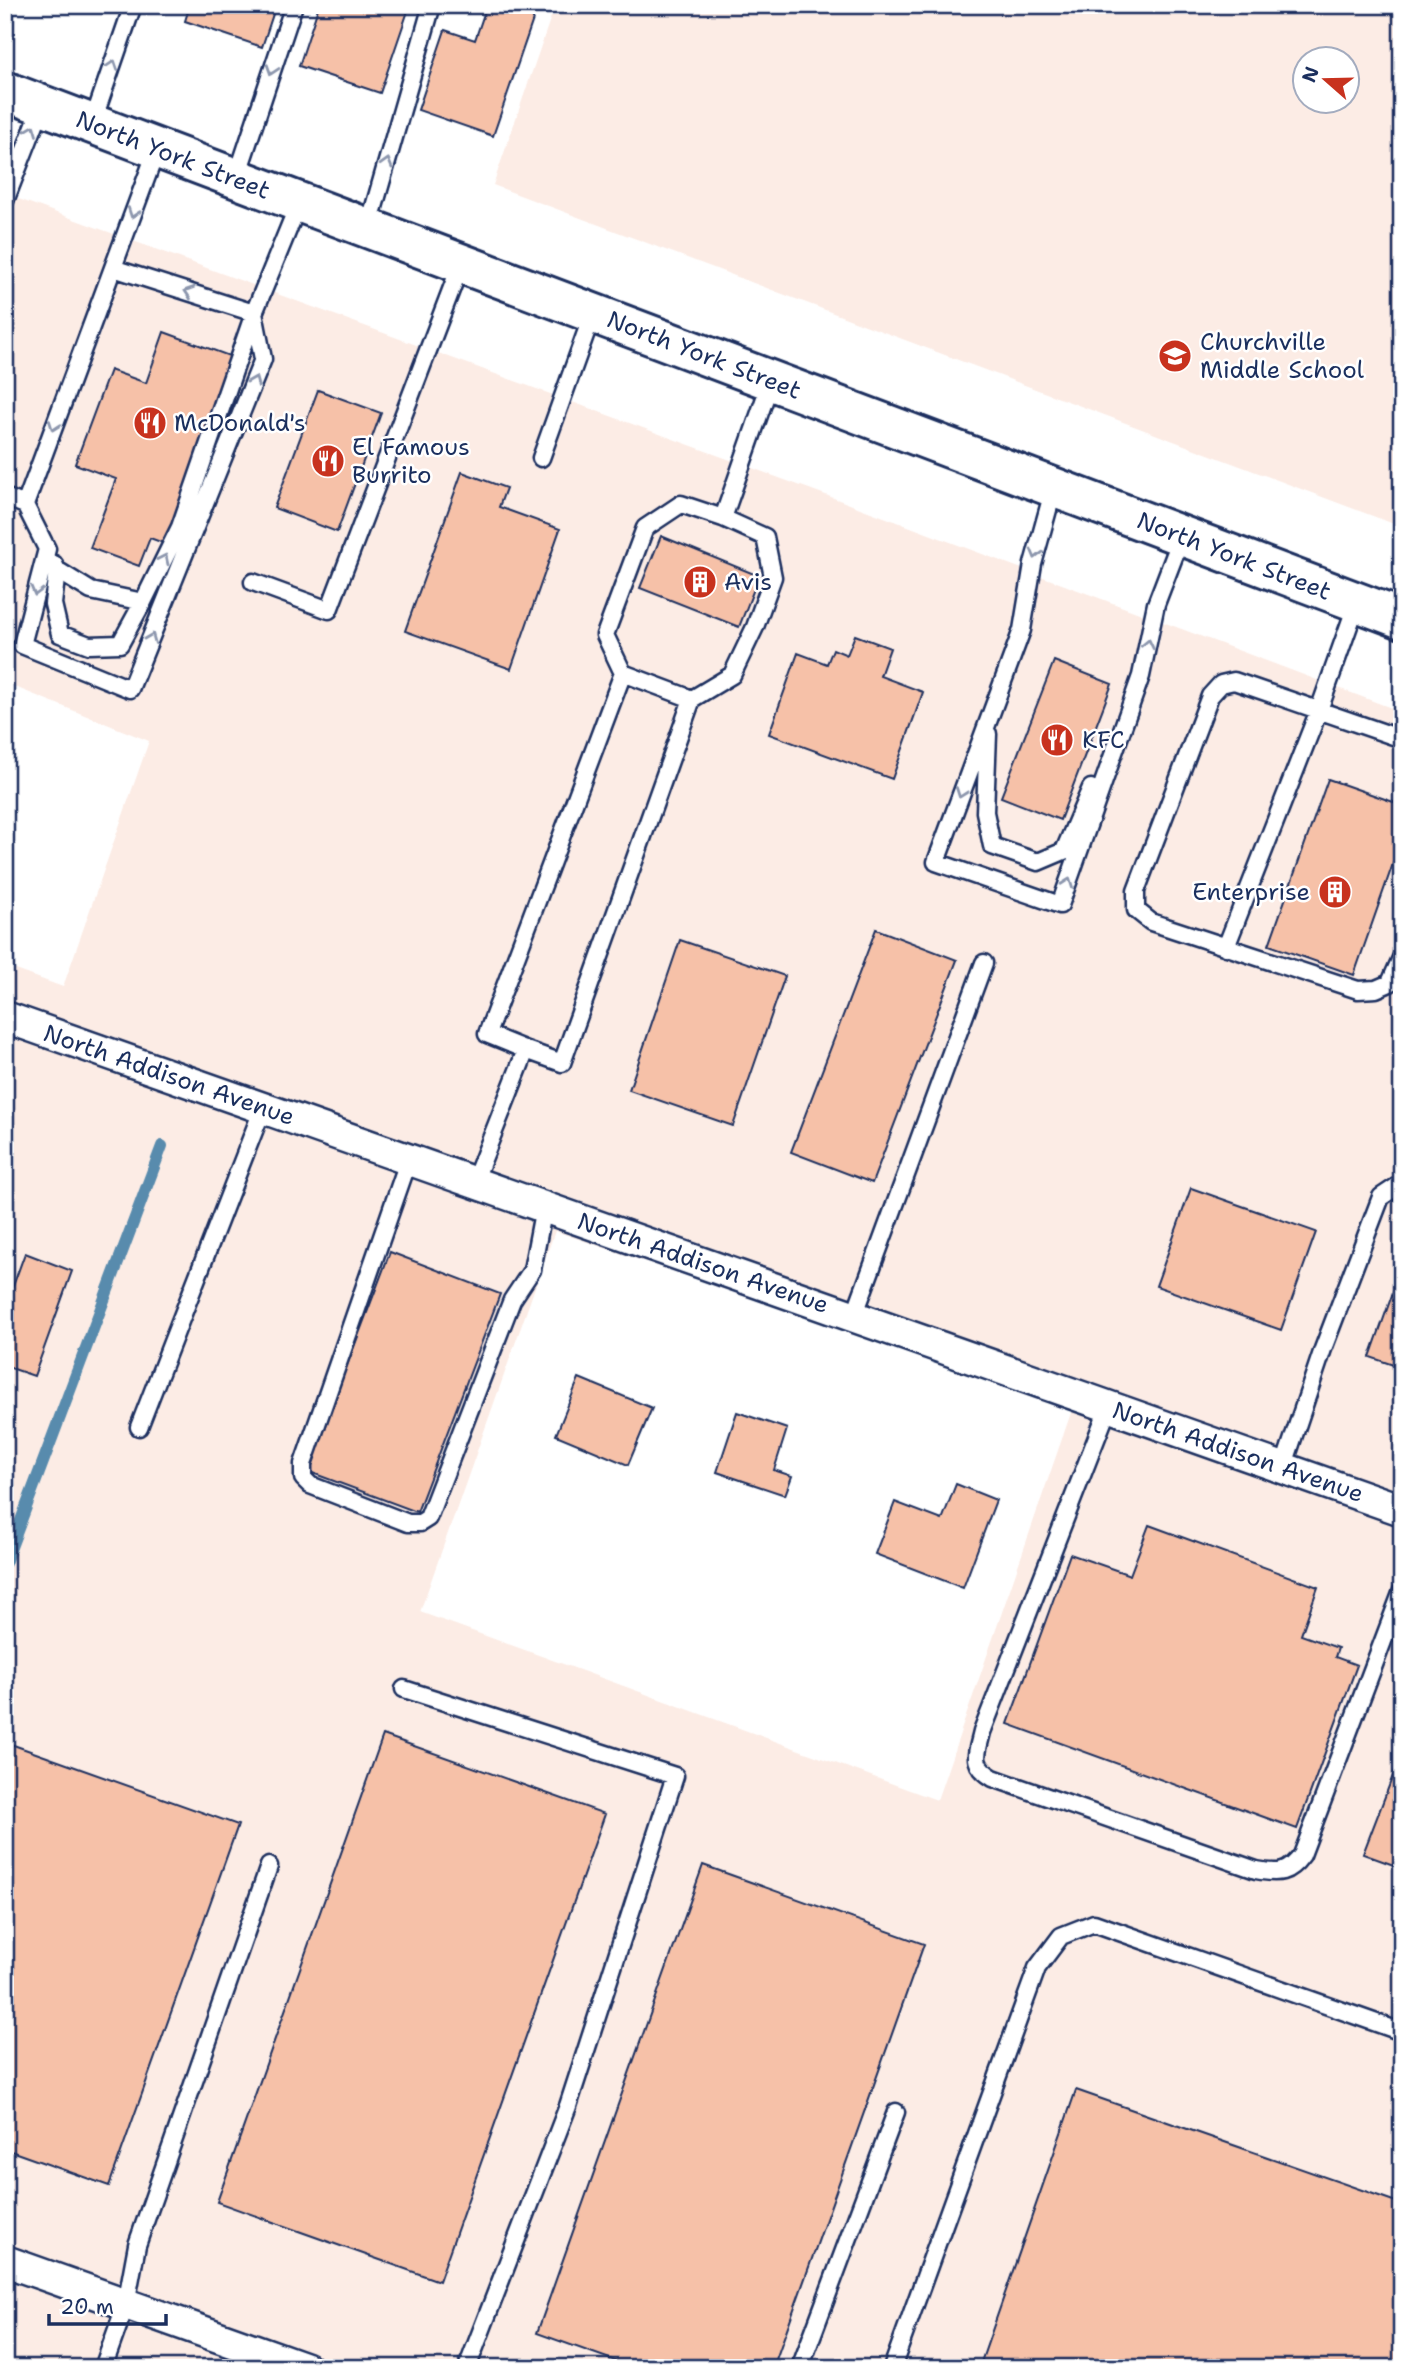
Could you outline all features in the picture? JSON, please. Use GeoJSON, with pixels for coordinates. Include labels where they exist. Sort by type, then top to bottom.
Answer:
{"type":"FeatureCollection","features":[{"type":"Feature","properties":{"kind":"main road","name":"North York Street"},"geometry":{"type":"LineString","coordinates":[[5,92],[1402,619]]}},
{"type":"Feature","properties":{"kind":"street","name":"North Addison Avenue"},"geometry":{"type":"LineString","coordinates":[[7,1022],[409,1159],[1402,1510]]}},
{"type":"Feature","properties":{"kind":"street"},"geometry":{"type":"LineString","coordinates":[[5,2260],[306,2368]]}},
{"type":"Feature","properties":{"kind":"lane"},"geometry":{"type":"LineString","coordinates":[[92,124],[133,5]]}},
{"type":"Feature","properties":{"kind":"lane"},"geometry":{"type":"LineString","coordinates":[[236,179],[294,5]]}},
{"type":"Feature","properties":{"kind":"lane"},"geometry":{"type":"LineString","coordinates":[[368,228],[432,5]]}},
{"type":"Feature","properties":{"kind":"lane"},"geometry":{"type":"LineString","coordinates":[[5,201],[42,105]]}},
{"type":"Feature","properties":{"kind":"lane"},"geometry":{"type":"LineString","coordinates":[[25,505],[157,149]]}},
{"type":"Feature","properties":{"kind":"lane"},"geometry":{"type":"LineString","coordinates":[[57,570],[52,604],[60,634],[89,645],[120,644],[180,527],[254,313],[299,202]]}},
{"type":"Feature","properties":{"kind":"lane"},"geometry":{"type":"LineString","coordinates":[[253,583],[330,610],[461,264]]}},
{"type":"Feature","properties":{"kind":"lane"},"geometry":{"type":"LineString","coordinates":[[113,268],[254,313]]}},
{"type":"Feature","properties":{"kind":"lane"},"geometry":{"type":"LineString","coordinates":[[47,549],[22,645],[130,689],[263,359],[254,313]]}},
{"type":"Feature","properties":{"kind":"lane"},"geometry":{"type":"LineString","coordinates":[[541,457],[593,313]]}},
{"type":"Feature","properties":{"kind":"lane"},"geometry":{"type":"LineString","coordinates":[[723,518],[771,380]]}},
{"type":"Feature","properties":{"kind":"lane"},"geometry":{"type":"LineString","coordinates":[[1054,488],[1033,564],[1022,630],[936,862],[1060,905],[1141,676],[1156,604],[1182,536]]}},
{"type":"Feature","properties":{"kind":"lane"},"geometry":{"type":"LineString","coordinates":[[5,497],[25,505],[57,570],[91,591],[143,602]]}},
{"type":"Feature","properties":{"kind":"lane"},"geometry":{"type":"LineString","coordinates":[[623,673],[486,1034],[526,1051],[562,1063],[692,699],[733,675],[755,627],[773,577],[765,537],[723,518],[681,504],[645,528],[605,635],[623,673],[692,699]]}},
{"type":"Feature","properties":{"kind":"lane"},"geometry":{"type":"LineString","coordinates":[[1226,947],[1319,710],[1357,602]]}},
{"type":"Feature","properties":{"kind":"lane"},"geometry":{"type":"LineString","coordinates":[[989,721],[985,812],[992,846],[1038,862],[1063,851],[1141,676]]}},
{"type":"Feature","properties":{"kind":"lane"},"geometry":{"type":"LineString","coordinates":[[1402,739],[1234,681],[1221,684],[1210,695],[1136,891],[1136,910],[1151,922],[1358,990],[1376,989],[1390,983],[1402,956]]}},
{"type":"Feature","properties":{"kind":"lane"},"geometry":{"type":"LineString","coordinates":[[854,1316],[985,963]]}},
{"type":"Feature","properties":{"kind":"lane"},"geometry":{"type":"LineString","coordinates":[[474,1182],[526,1051]]}},
{"type":"Feature","properties":{"kind":"lane"},"geometry":{"type":"LineString","coordinates":[[139,1427],[263,1108]]}},
{"type":"Feature","properties":{"kind":"lane"},"geometry":{"type":"LineString","coordinates":[[409,1159],[303,1464],[303,1478],[310,1485],[408,1522],[420,1523],[428,1518],[512,1300],[532,1270],[544,1207]]}},
{"type":"Feature","properties":{"kind":"lane"},"geometry":{"type":"LineString","coordinates":[[1283,1468],[1323,1349],[1381,1197],[1402,1183]]}},
{"type":"Feature","properties":{"kind":"lane"},"geometry":{"type":"LineString","coordinates":[[1109,1406],[982,1732],[976,1757],[980,1770],[986,1774],[1256,1870],[1273,1873],[1292,1868],[1301,1854],[1402,1591]]}},
{"type":"Feature","properties":{"kind":"lane"},"geometry":{"type":"LineString","coordinates":[[404,1689],[675,1776],[568,2106],[467,2368]]}},
{"type":"Feature","properties":{"kind":"lane"},"geometry":{"type":"LineString","coordinates":[[103,2368],[126,2304],[137,2245],[269,1866]]}},
{"type":"Feature","properties":{"kind":"lane"},"geometry":{"type":"LineString","coordinates":[[892,2368],[1037,1968],[1061,1936],[1094,1923],[1402,2032]]}},
{"type":"Feature","properties":{"kind":"lane"},"geometry":{"type":"LineString","coordinates":[[800,2368],[896,2112]]}},
{"type":"Feature","properties":{"kind":"shaded area","name":"Churchville Middle School"},"geometry":{"type":"Polygon","coordinates":[[[555,5],[1402,5],[1402,527],[493,185],[555,5]]]}},
{"type":"Feature","properties":{"kind":"shaded area"},"geometry":{"type":"Polygon","coordinates":[[[5,194],[823,494],[1402,712],[1402,2368],[5,2368],[5,966],[63,987],[149,741],[5,683],[5,194]],[[555,1231],[420,1612],[937,1800],[1073,1407],[555,1231]]]}},
{"type":"Feature","properties":{"kind":"building"},"geometry":{"type":"Polygon","coordinates":[[[190,5],[276,5],[262,47],[185,21],[190,5]]]}},
{"type":"Feature","properties":{"kind":"building"},"geometry":{"type":"Polygon","coordinates":[[[319,5],[389,5],[408,11],[380,93],[299,66],[319,5]]]}},
{"type":"Feature","properties":{"kind":"building"},"geometry":{"type":"Polygon","coordinates":[[[487,5],[538,5],[493,136],[418,110],[445,30],[475,40],[487,5]]]}},
{"type":"Feature","properties":{"kind":"building","name":"McDonald's"},"geometry":{"type":"Polygon","coordinates":[[[164,332],[235,358],[166,544],[150,538],[139,566],[90,548],[116,479],[75,464],[110,370],[146,383],[164,332]]]}},
{"type":"Feature","properties":{"kind":"building","name":"El Famous Burrito"},"geometry":{"type":"Polygon","coordinates":[[[318,390],[381,413],[337,532],[274,508],[318,390]]]}},
{"type":"Feature","properties":{"kind":"building"},"geometry":{"type":"Polygon","coordinates":[[[462,472],[506,488],[499,507],[560,529],[511,669],[405,631],[462,472]]]}},
{"type":"Feature","properties":{"kind":"building","name":"Avis"},"geometry":{"type":"Polygon","coordinates":[[[661,536],[759,576],[739,627],[640,588],[661,536]]]}},
{"type":"Feature","properties":{"kind":"building"},"geometry":{"type":"Polygon","coordinates":[[[855,635],[890,648],[880,676],[923,692],[892,779],[769,734],[798,653],[827,664],[833,649],[847,655],[855,635]]]}},
{"type":"Feature","properties":{"kind":"building","name":"KFC"},"geometry":{"type":"Polygon","coordinates":[[[1054,661],[1112,684],[1060,820],[1001,797],[1054,661]]]}},
{"type":"Feature","properties":{"kind":"building","name":"Enterprise"},"geometry":{"type":"Polygon","coordinates":[[[1328,779],[1402,805],[1402,838],[1354,975],[1269,945],[1328,779]]]}},
{"type":"Feature","properties":{"kind":"building"},"geometry":{"type":"Polygon","coordinates":[[[876,929],[957,960],[872,1183],[791,1152],[876,929]]]}},
{"type":"Feature","properties":{"kind":"building"},"geometry":{"type":"Polygon","coordinates":[[[680,940],[785,976],[733,1126],[629,1090],[680,940]]]}},
{"type":"Feature","properties":{"kind":"building"},"geometry":{"type":"Polygon","coordinates":[[[1191,1188],[1316,1232],[1281,1330],[1156,1286],[1191,1188]]]}},
{"type":"Feature","properties":{"kind":"building"},"geometry":{"type":"Polygon","coordinates":[[[390,1252],[500,1294],[417,1512],[307,1471],[390,1252]]]}},
{"type":"Feature","properties":{"kind":"building"},"geometry":{"type":"Polygon","coordinates":[[[25,1253],[72,1271],[34,1376],[5,1366],[5,1308],[25,1253]]]}},
{"type":"Feature","properties":{"kind":"building"},"geometry":{"type":"Polygon","coordinates":[[[1402,1267],[1402,1368],[1370,1357],[1402,1267]]]}},
{"type":"Feature","properties":{"kind":"building"},"geometry":{"type":"Polygon","coordinates":[[[579,1378],[652,1408],[628,1465],[556,1435],[579,1378]]]}},
{"type":"Feature","properties":{"kind":"building"},"geometry":{"type":"Polygon","coordinates":[[[737,1412],[787,1429],[774,1470],[792,1476],[785,1495],[717,1472],[737,1412]]]}},
{"type":"Feature","properties":{"kind":"building"},"geometry":{"type":"Polygon","coordinates":[[[956,1484],[996,1500],[963,1588],[875,1554],[895,1502],[942,1520],[956,1484]]]}},
{"type":"Feature","properties":{"kind":"building"},"geometry":{"type":"Polygon","coordinates":[[[1149,1525],[1318,1587],[1301,1635],[1338,1648],[1335,1657],[1357,1665],[1297,1829],[1008,1724],[1070,1554],[1130,1575],[1149,1525]]]}},
{"type":"Feature","properties":{"kind":"building"},"geometry":{"type":"Polygon","coordinates":[[[383,1735],[605,1814],[439,2281],[217,2202],[383,1735]]]}},
{"type":"Feature","properties":{"kind":"building"},"geometry":{"type":"Polygon","coordinates":[[[5,1742],[238,1825],[109,2186],[5,2149],[5,1742]]]}},
{"type":"Feature","properties":{"kind":"building"},"geometry":{"type":"Polygon","coordinates":[[[1402,1752],[1402,1868],[1363,1854],[1402,1752]]]}},
{"type":"Feature","properties":{"kind":"building"},"geometry":{"type":"Polygon","coordinates":[[[703,1865],[924,1944],[773,2368],[635,2368],[537,2333],[703,1865]]]}},
{"type":"Feature","properties":{"kind":"building"},"geometry":{"type":"Polygon","coordinates":[[[1076,2090],[1402,2204],[1402,2368],[979,2368],[1076,2090]]]}},
{"type":"Feature","properties":{"kind":"waterway"},"geometry":{"type":"LineString","coordinates":[[5,1563],[162,1146]]}},
{"type":"Feature","properties":{"kind":"place","name":"Churchville Middle School"},"geometry":{"type":"Point","coordinates":[1175,356]}},
{"type":"Feature","properties":{"kind":"place","name":"McDonald's"},"geometry":{"type":"Point","coordinates":[150,423]}},
{"type":"Feature","properties":{"kind":"place","name":"El Famous Burrito"},"geometry":{"type":"Point","coordinates":[328,461]}},
{"type":"Feature","properties":{"kind":"place","name":"Avis"},"geometry":{"type":"Point","coordinates":[700,582]}},
{"type":"Feature","properties":{"kind":"place","name":"KFC"},"geometry":{"type":"Point","coordinates":[1057,740]}},
{"type":"Feature","properties":{"kind":"place","name":"Enterprise"},"geometry":{"type":"Point","coordinates":[1335,892]}}]}
